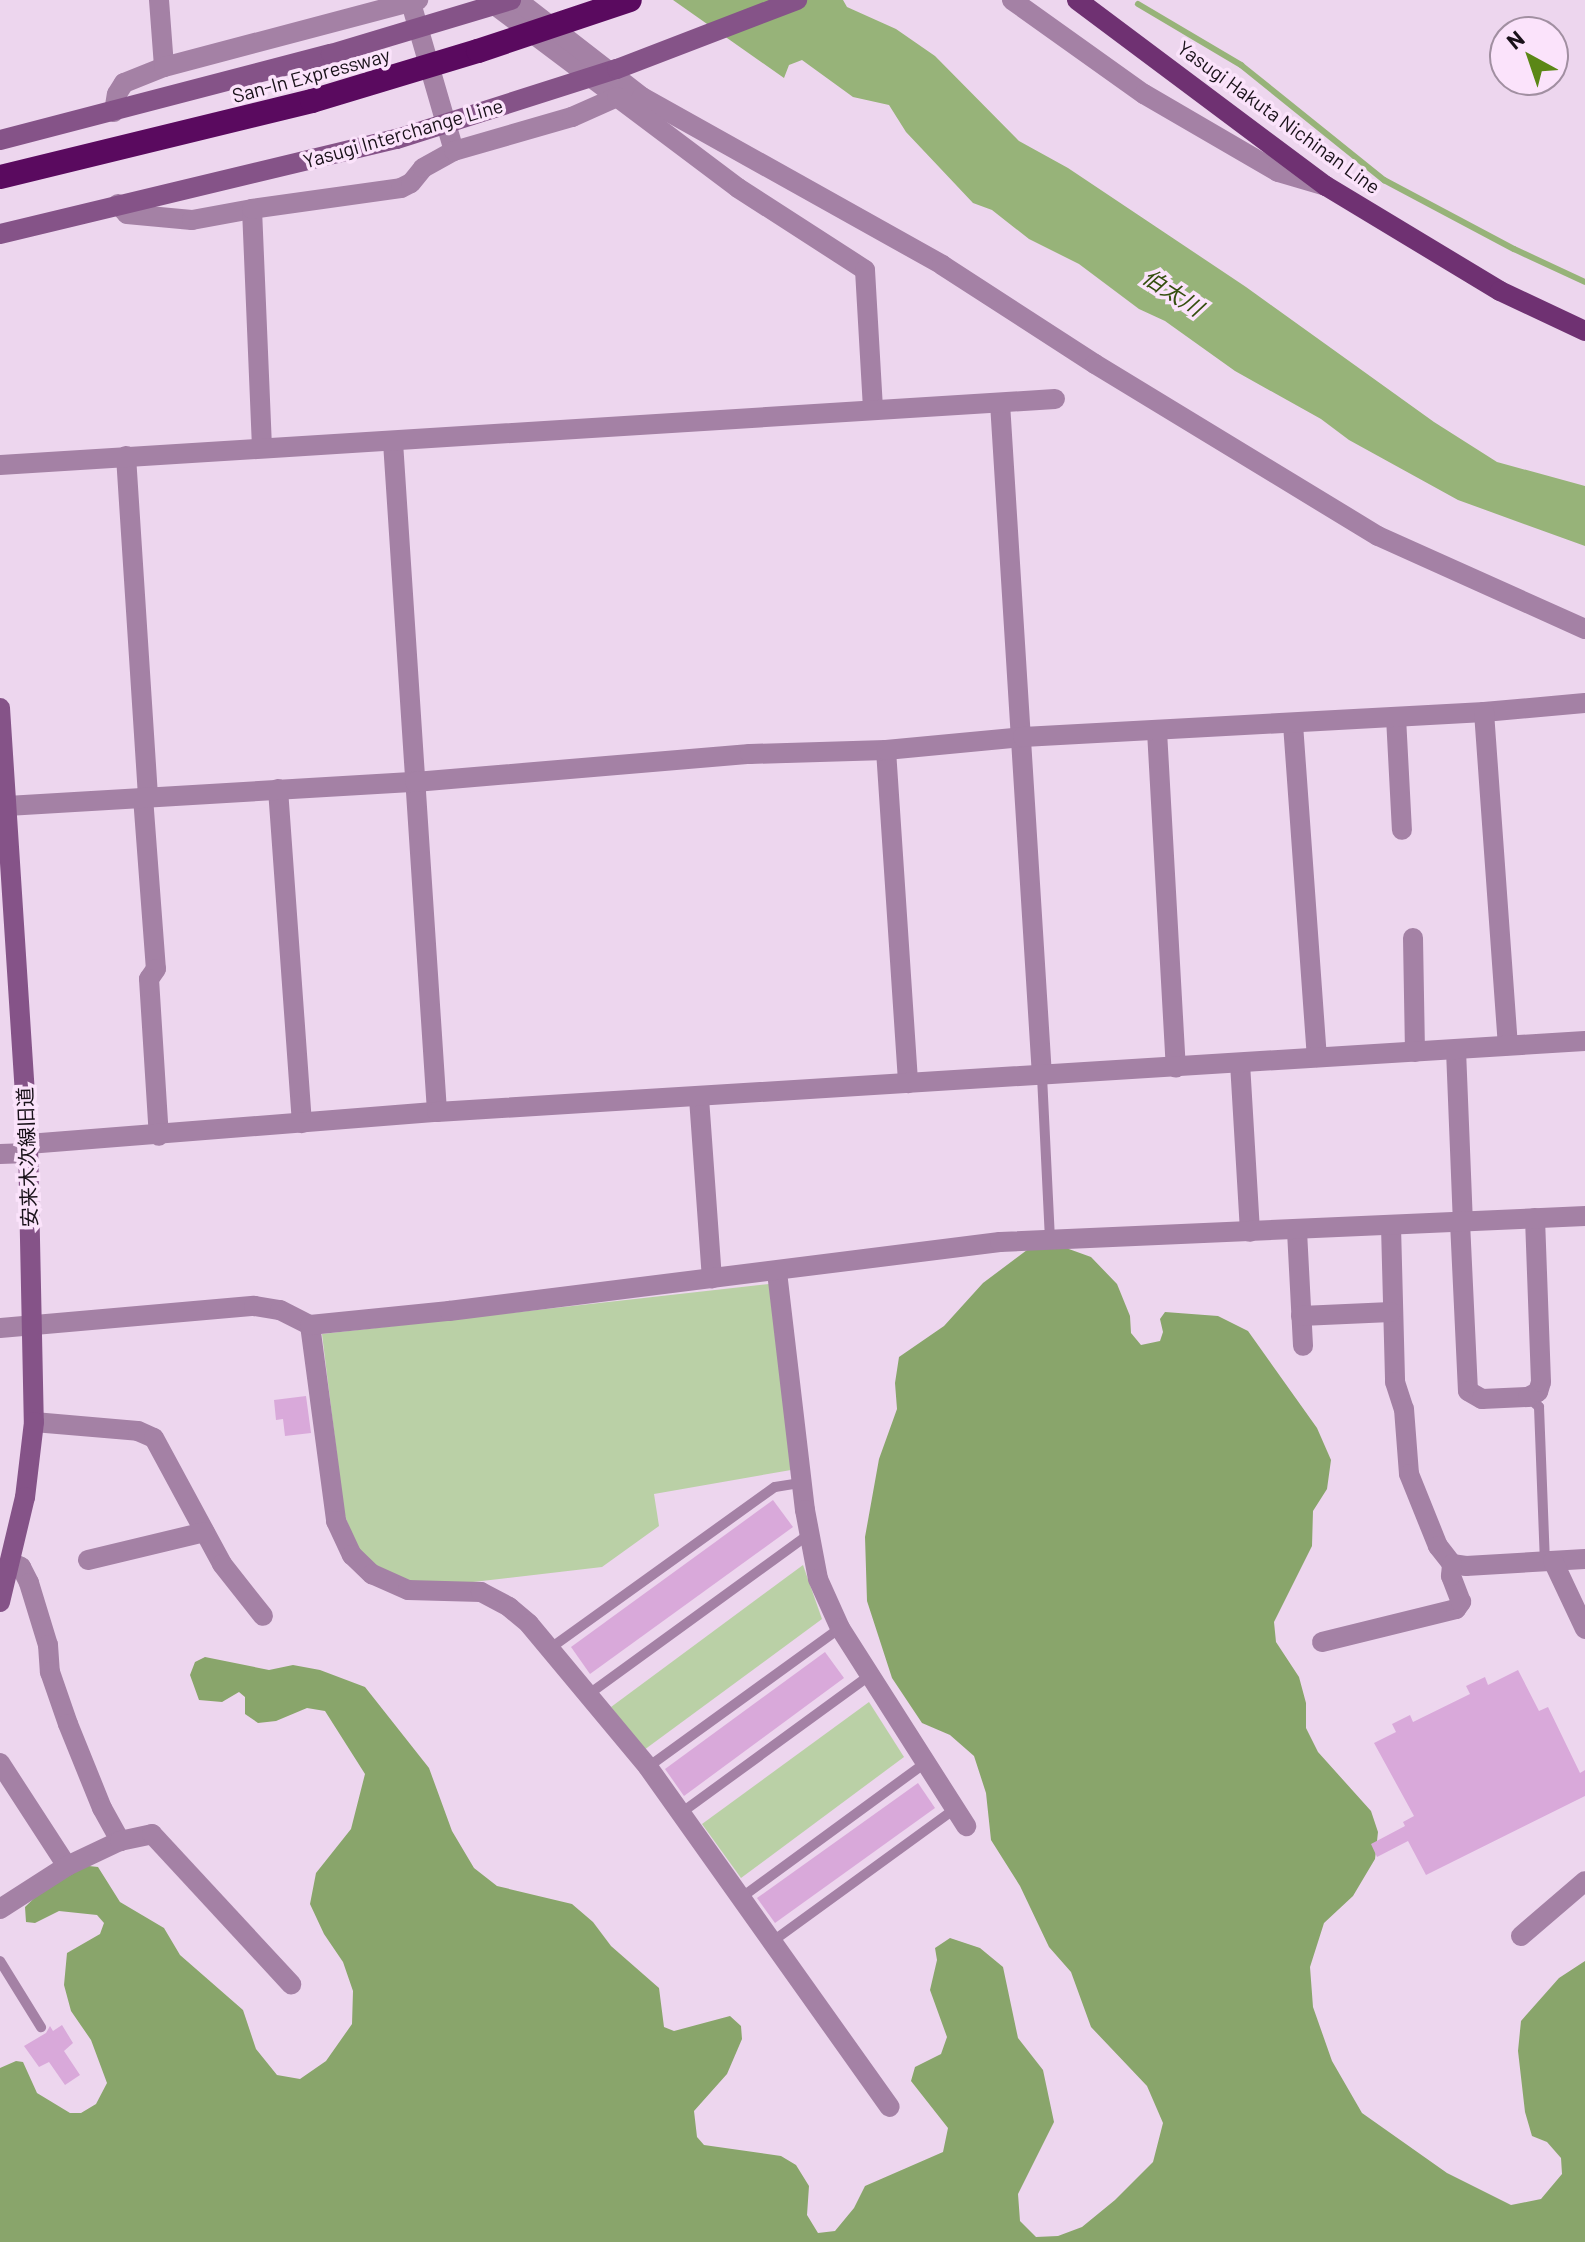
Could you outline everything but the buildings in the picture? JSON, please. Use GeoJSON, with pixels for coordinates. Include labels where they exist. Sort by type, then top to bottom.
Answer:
{"type":"FeatureCollection","features":[{"type":"Feature","properties":{"kind":"highway","name":"San-In Expressway"},"geometry":{"type":"LineString","coordinates":[[0,165],[309,90],[598,0]]}},
{"type":"Feature","properties":{"kind":"highway","name":"San-In Expressway"},"geometry":{"type":"LineString","coordinates":[[0,177],[327,97],[630,0]]}},
{"type":"Feature","properties":{"kind":"main road"},"geometry":{"type":"LineString","coordinates":[[0,140],[331,54],[514,0]]}},
{"type":"Feature","properties":{"kind":"main road","name":"Yasugi Interchange Line"},"geometry":{"type":"LineString","coordinates":[[0,234],[397,139],[617,69],[797,0]]}},
{"type":"Feature","properties":{"kind":"main road","name":"Yasugi Hakuta Nichinan Line"},"geometry":{"type":"LineString","coordinates":[[1077,0],[1326,186],[1500,291],[1585,331]]}},
{"type":"Feature","properties":{"kind":"main road","name":"安来木次線旧道"},"geometry":{"type":"LineString","coordinates":[[0,711],[7,806],[5,858],[28,1148],[34,1422],[31,1462],[9,1549],[0,1602]]}},
{"type":"Feature","properties":{"kind":"street"},"geometry":{"type":"LineString","coordinates":[[159,0],[164,67]]}},
{"type":"Feature","properties":{"kind":"street"},"geometry":{"type":"LineString","coordinates":[[488,0],[631,101],[942,265],[1095,364],[1378,536],[1585,629]]}},
{"type":"Feature","properties":{"kind":"street"},"geometry":{"type":"LineString","coordinates":[[514,0],[738,188],[865,270],[873,409]]}},
{"type":"Feature","properties":{"kind":"street"},"geometry":{"type":"LineString","coordinates":[[1012,0],[1144,94],[1278,172],[1326,186]]}},
{"type":"Feature","properties":{"kind":"street"},"geometry":{"type":"LineString","coordinates":[[114,112],[117,94],[124,83],[164,67],[302,28],[414,1],[454,151]]}},
{"type":"Feature","properties":{"kind":"street"},"geometry":{"type":"LineString","coordinates":[[118,204],[127,214],[192,220],[401,188],[411,183],[423,168],[454,151],[631,101]]}},
{"type":"Feature","properties":{"kind":"street"},"geometry":{"type":"LineString","coordinates":[[252,209],[262,446]]}},
{"type":"Feature","properties":{"kind":"street"},"geometry":{"type":"LineString","coordinates":[[0,465],[262,446],[393,442],[1055,399]]}},
{"type":"Feature","properties":{"kind":"street"},"geometry":{"type":"LineString","coordinates":[[1000,403],[1042,1076]]}},
{"type":"Feature","properties":{"kind":"street"},"geometry":{"type":"LineString","coordinates":[[393,442],[437,1112]]}},
{"type":"Feature","properties":{"kind":"street"},"geometry":{"type":"LineString","coordinates":[[126,456],[156,969],[149,979],[159,1136]]}},
{"type":"Feature","properties":{"kind":"street"},"geometry":{"type":"LineString","coordinates":[[7,806],[415,782],[750,754],[886,750],[1023,737],[1293,724],[1585,703]]}},
{"type":"Feature","properties":{"kind":"street"},"geometry":{"type":"LineString","coordinates":[[1484,712],[1508,1045]]}},
{"type":"Feature","properties":{"kind":"street"},"geometry":{"type":"LineString","coordinates":[[1396,717],[1402,830]]}},
{"type":"Feature","properties":{"kind":"street"},"geometry":{"type":"LineString","coordinates":[[1293,724],[1317,1057]]}},
{"type":"Feature","properties":{"kind":"street"},"geometry":{"type":"LineString","coordinates":[[1157,731],[1176,1067]]}},
{"type":"Feature","properties":{"kind":"street"},"geometry":{"type":"LineString","coordinates":[[886,750],[908,1083]]}},
{"type":"Feature","properties":{"kind":"street"},"geometry":{"type":"LineString","coordinates":[[278,789],[302,1123]]}},
{"type":"Feature","properties":{"kind":"street"},"geometry":{"type":"LineString","coordinates":[[1413,938],[1415,1052]]}},
{"type":"Feature","properties":{"kind":"street"},"geometry":{"type":"LineString","coordinates":[[0,1154],[28,1148],[437,1112],[1585,1041]]}},
{"type":"Feature","properties":{"kind":"street"},"geometry":{"type":"LineString","coordinates":[[1456,1050],[1468,1391],[1482,1399],[1528,1397],[1538,1392],[1541,1382],[1535,1218]]}},
{"type":"Feature","properties":{"kind":"street"},"geometry":{"type":"LineString","coordinates":[[1240,1063],[1250,1232]]}},
{"type":"Feature","properties":{"kind":"street"},"geometry":{"type":"LineString","coordinates":[[699,1098],[712,1279]]}},
{"type":"Feature","properties":{"kind":"street"},"geometry":{"type":"LineString","coordinates":[[0,1328],[254,1306],[280,1310],[310,1325],[777,1272],[1000,1242],[1585,1216]]}},
{"type":"Feature","properties":{"kind":"street"},"geometry":{"type":"LineString","coordinates":[[1322,1642],[1456,1609],[1461,1602],[1451,1576],[1452,1564],[1438,1546],[1409,1474],[1404,1409],[1395,1382],[1391,1226]]}},
{"type":"Feature","properties":{"kind":"street"},"geometry":{"type":"LineString","coordinates":[[1297,1231],[1303,1346]]}},
{"type":"Feature","properties":{"kind":"street"},"geometry":{"type":"LineString","coordinates":[[777,1272],[808,1535],[821,1588],[840,1628],[961,1817]]}},
{"type":"Feature","properties":{"kind":"street"},"geometry":{"type":"LineString","coordinates":[[1301,1316],[1391,1312]]}},
{"type":"Feature","properties":{"kind":"street"},"geometry":{"type":"LineString","coordinates":[[310,1325],[336,1521],[352,1555],[372,1574],[408,1590],[481,1592],[509,1607],[552,1647],[648,1767],[890,2107]]}},
{"type":"Feature","properties":{"kind":"street"},"geometry":{"type":"LineString","coordinates":[[34,1422],[138,1431],[154,1438],[222,1564],[263,1616]]}},
{"type":"Feature","properties":{"kind":"street"},"geometry":{"type":"LineString","coordinates":[[88,1560],[205,1532]]}},
{"type":"Feature","properties":{"kind":"street"},"geometry":{"type":"LineString","coordinates":[[9,1549],[29,1583],[48,1645],[50,1672],[68,1724],[102,1808],[120,1841]]}},
{"type":"Feature","properties":{"kind":"street"},"geometry":{"type":"LineString","coordinates":[[1452,1564],[1466,1566],[1585,1559]]}},
{"type":"Feature","properties":{"kind":"street"},"geometry":{"type":"LineString","coordinates":[[1549,1561],[1583,1619]]}},
{"type":"Feature","properties":{"kind":"street"},"geometry":{"type":"LineString","coordinates":[[0,1763],[67,1866]]}},
{"type":"Feature","properties":{"kind":"street"},"geometry":{"type":"LineString","coordinates":[[0,1909],[67,1866],[120,1841],[152,1834],[291,1984]]}},
{"type":"Feature","properties":{"kind":"street"},"geometry":{"type":"LineString","coordinates":[[1521,1936],[1585,1881]]}},
{"type":"Feature","properties":{"kind":"lane"},"geometry":{"type":"LineString","coordinates":[[1042,1076],[1050,1240]]}},
{"type":"Feature","properties":{"kind":"lane"},"geometry":{"type":"LineString","coordinates":[[1528,1397],[1539,1407],[1549,1561]]}},
{"type":"Feature","properties":{"kind":"lane"},"geometry":{"type":"LineString","coordinates":[[552,1647],[775,1487],[801,1483]]}},
{"type":"Feature","properties":{"kind":"lane"},"geometry":{"type":"LineString","coordinates":[[589,1694],[808,1535]]}},
{"type":"Feature","properties":{"kind":"lane"},"geometry":{"type":"LineString","coordinates":[[648,1767],[840,1628]]}},
{"type":"Feature","properties":{"kind":"lane"},"geometry":{"type":"LineString","coordinates":[[681,1813],[870,1675]]}},
{"type":"Feature","properties":{"kind":"lane"},"geometry":{"type":"LineString","coordinates":[[742,1897],[925,1763]]}},
{"type":"Feature","properties":{"kind":"lane"},"geometry":{"type":"LineString","coordinates":[[773,1941],[961,1817]]}},
{"type":"Feature","properties":{"kind":"lane"},"geometry":{"type":"LineString","coordinates":[[0,1961],[41,2027]]}},
{"type":"Feature","properties":{"kind":"shaded area"},"geometry":{"type":"Polygon","coordinates":[[[1055,1244],[1091,1257],[1117,1284],[1130,1316],[1131,1333],[1141,1345],[1160,1341],[1163,1332],[1160,1319],[1165,1312],[1218,1316],[1248,1331],[1317,1428],[1331,1460],[1327,1489],[1313,1511],[1312,1546],[1274,1622],[1276,1642],[1299,1677],[1306,1703],[1306,1728],[1318,1752],[1371,1811],[1378,1832],[1375,1859],[1353,1896],[1324,1923],[1310,1967],[1313,2007],[1332,2061],[1362,2113],[1447,2173],[1511,2205],[1541,2199],[1562,2174],[1561,2158],[1547,2142],[1532,2136],[1525,2112],[1518,2051],[1521,2021],[1559,1978],[1585,1961],[1585,2242],[0,2242],[0,2068],[16,2061],[23,2062],[37,2093],[70,2113],[81,2113],[96,2104],[107,2083],[91,2040],[71,2011],[64,1985],[67,1953],[100,1934],[104,1923],[97,1915],[59,1911],[35,1923],[26,1922],[25,1907],[46,1887],[80,1865],[98,1867],[120,1902],[164,1928],[180,1955],[243,2010],[256,2049],[277,2075],[300,2079],[326,2061],[352,2024],[353,1991],[343,1962],[324,1934],[310,1904],[316,1873],[351,1829],[365,1774],[325,1711],[307,1708],[276,1721],[258,1723],[245,1714],[245,1697],[239,1692],[222,1702],[199,1700],[190,1675],[195,1662],[205,1657],[269,1670],[293,1665],[320,1670],[365,1687],[429,1768],[452,1831],[474,1868],[497,1886],[572,1904],[593,1922],[611,1946],[659,1988],[664,2027],[674,2031],[730,2016],[741,2026],[742,2039],[727,2074],[694,2111],[697,2137],[704,2145],[781,2156],[796,2165],[809,2186],[807,2215],[818,2233],[835,2231],[854,2208],[865,2186],[943,2152],[948,2128],[911,2081],[915,2067],[941,2054],[947,2037],[930,1990],[937,1960],[935,1948],[950,1938],[980,1948],[1003,1967],[1018,2038],[1043,2070],[1054,2122],[1018,2194],[1020,2221],[1036,2237],[1058,2236],[1082,2227],[1115,2200],[1153,2162],[1163,2123],[1147,2086],[1091,2027],[1071,1972],[1049,1947],[1020,1886],[991,1840],[986,1793],[974,1756],[950,1735],[922,1723],[892,1678],[867,1601],[865,1537],[879,1459],[897,1409],[895,1383],[899,1357],[944,1326],[983,1283],[1031,1247],[1055,1244]]]}},
{"type":"Feature","properties":{"kind":"shaded area"},"geometry":{"type":"Polygon","coordinates":[[[769,1284],[791,1470],[654,1494],[659,1526],[602,1567],[421,1588],[360,1557],[344,1513],[322,1334],[769,1284]]]}},
{"type":"Feature","properties":{"kind":"shaded area"},"geometry":{"type":"Polygon","coordinates":[[[803,1565],[822,1619],[644,1750],[611,1707],[803,1565]]]}},
{"type":"Feature","properties":{"kind":"shaded area"},"geometry":{"type":"Polygon","coordinates":[[[869,1702],[904,1757],[741,1878],[702,1824],[869,1702]]]}},
{"type":"Feature","properties":{"kind":"water","name":"伯太川"},"geometry":{"type":"Polygon","coordinates":[[[673,0],[843,0],[847,7],[896,29],[935,56],[1019,141],[1068,168],[1246,287],[1434,422],[1497,462],[1585,486],[1585,546],[1458,500],[1349,440],[1321,419],[1235,371],[1165,321],[1139,309],[1079,264],[1029,239],[992,210],[973,203],[906,132],[889,105],[853,97],[802,60],[789,65],[784,78],[673,0]]]}},
{"type":"Feature","properties":{"kind":"waterway"},"geometry":{"type":"LineString","coordinates":[[1138,4],[1241,65],[1384,180],[1514,249],[1585,282]]}}]}
